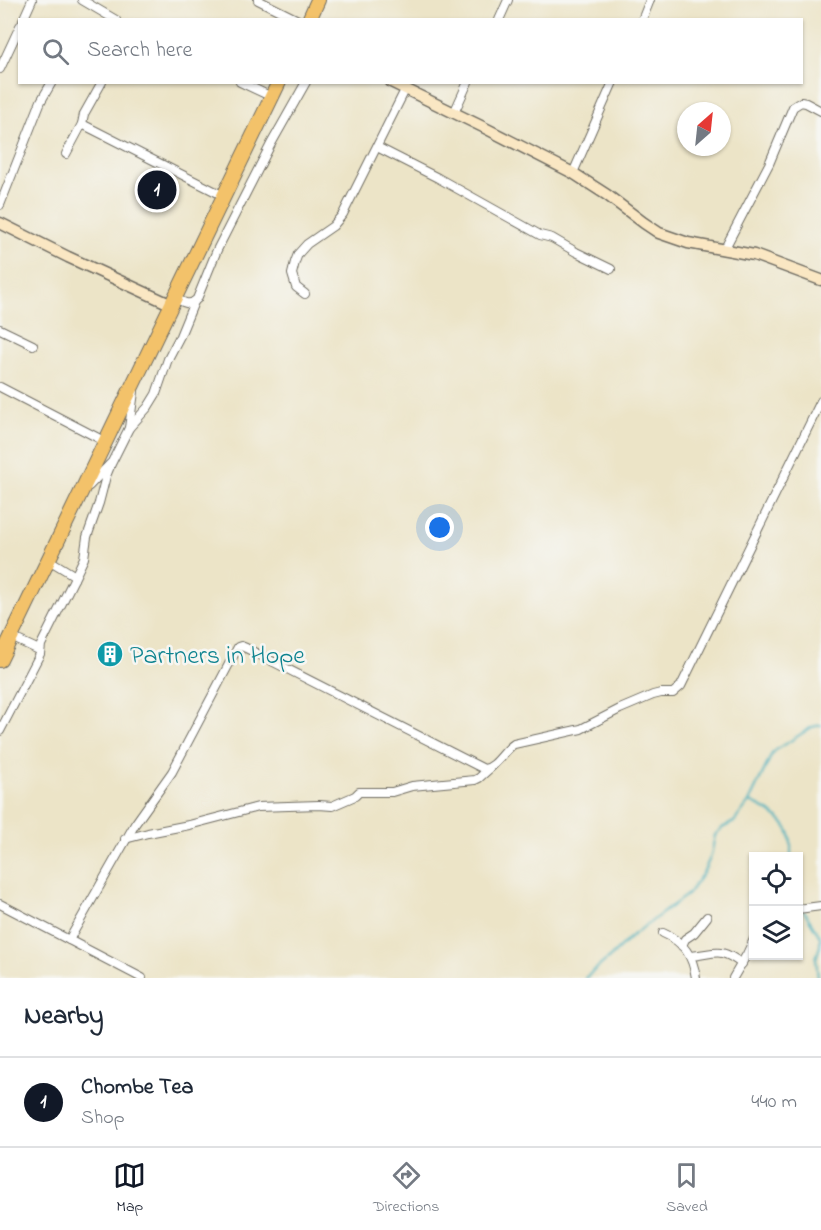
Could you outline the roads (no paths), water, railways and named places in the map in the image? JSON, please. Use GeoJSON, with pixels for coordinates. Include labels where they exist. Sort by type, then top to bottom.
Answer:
{"type":"FeatureCollection","features":[{"type":"Feature","properties":{"kind":"highway"},"geometry":{"type":"LineString","coordinates":[[310,18],[318,0]]}},
{"type":"Feature","properties":{"kind":"highway"},"geometry":{"type":"LineString","coordinates":[[0,660],[278,84]]}},
{"type":"Feature","properties":{"kind":"street"},"geometry":{"type":"LineString","coordinates":[[24,18],[32,0]]}},
{"type":"Feature","properties":{"kind":"street"},"geometry":{"type":"LineString","coordinates":[[82,0],[113,18]]}},
{"type":"Feature","properties":{"kind":"street"},"geometry":{"type":"LineString","coordinates":[[258,0],[294,18]]}},
{"type":"Feature","properties":{"kind":"street"},"geometry":{"type":"LineString","coordinates":[[500,18],[508,0]]}},
{"type":"Feature","properties":{"kind":"street"},"geometry":{"type":"LineString","coordinates":[[643,18],[650,0]]}},
{"type":"Feature","properties":{"kind":"street"},"geometry":{"type":"LineString","coordinates":[[0,69],[18,30]]}},
{"type":"Feature","properties":{"kind":"street"},"geometry":{"type":"LineString","coordinates":[[0,205],[41,101],[51,84]]}},
{"type":"Feature","properties":{"kind":"street"},"geometry":{"type":"LineString","coordinates":[[66,154],[101,84]]}},
{"type":"Feature","properties":{"kind":"street"},"geometry":{"type":"LineString","coordinates":[[244,84],[272,97]]}},
{"type":"Feature","properties":{"kind":"street"},"geometry":{"type":"LineString","coordinates":[[0,731],[40,654],[39,650],[84,558],[87,537],[111,464],[129,428],[148,407],[156,394],[168,359],[222,240],[305,84]]}},
{"type":"Feature","properties":{"kind":"street"},"geometry":{"type":"LineString","coordinates":[[394,84],[573,173],[608,195],[659,233],[688,243],[754,255],[821,280]]}},
{"type":"Feature","properties":{"kind":"street"},"geometry":{"type":"LineString","coordinates":[[454,113],[467,84]]}},
{"type":"Feature","properties":{"kind":"street"},"geometry":{"type":"LineString","coordinates":[[573,173],[612,84]]}},
{"type":"Feature","properties":{"kind":"street"},"geometry":{"type":"LineString","coordinates":[[305,294],[296,287],[292,274],[298,254],[307,243],[331,228],[349,204],[405,90]]}},
{"type":"Feature","properties":{"kind":"street"},"geometry":{"type":"LineString","coordinates":[[724,249],[769,164],[793,107],[801,102],[821,111]]}},
{"type":"Feature","properties":{"kind":"street"},"geometry":{"type":"LineString","coordinates":[[82,124],[224,196]]}},
{"type":"Feature","properties":{"kind":"street"},"geometry":{"type":"LineString","coordinates":[[377,147],[540,235],[552,238],[611,269]]}},
{"type":"Feature","properties":{"kind":"street"},"geometry":{"type":"LineString","coordinates":[[0,223],[68,257],[173,302],[187,304],[194,302]]}},
{"type":"Feature","properties":{"kind":"street"},"geometry":{"type":"LineString","coordinates":[[0,329],[33,345]]}},
{"type":"Feature","properties":{"kind":"street"},"geometry":{"type":"LineString","coordinates":[[129,428],[140,370]]}},
{"type":"Feature","properties":{"kind":"street"},"geometry":{"type":"LineString","coordinates":[[0,387],[106,442]]}},
{"type":"Feature","properties":{"kind":"street"},"geometry":{"type":"LineString","coordinates":[[125,839],[258,807],[332,806],[359,792],[392,792],[412,786],[475,780],[480,778],[514,744],[581,729],[654,695],[673,693],[686,675],[821,401]]}},
{"type":"Feature","properties":{"kind":"street"},"geometry":{"type":"LineString","coordinates":[[76,503],[96,478],[111,464]]}},
{"type":"Feature","properties":{"kind":"street"},"geometry":{"type":"LineString","coordinates":[[49,560],[72,574],[74,579]]}},
{"type":"Feature","properties":{"kind":"street"},"geometry":{"type":"LineString","coordinates":[[11,637],[39,650]]}},
{"type":"Feature","properties":{"kind":"street"},"geometry":{"type":"LineString","coordinates":[[69,940],[125,839],[172,772],[238,647],[246,648],[484,769],[490,768]]}},
{"type":"Feature","properties":{"kind":"street"},"geometry":{"type":"LineString","coordinates":[[0,904],[142,978]]}},
{"type":"Feature","properties":{"kind":"street"},"geometry":{"type":"LineString","coordinates":[[803,908],[821,906]]}},
{"type":"Feature","properties":{"kind":"street"},"geometry":{"type":"LineString","coordinates":[[682,946],[685,939],[694,933],[707,917]]}},
{"type":"Feature","properties":{"kind":"street"},"geometry":{"type":"LineString","coordinates":[[663,933],[682,946],[690,956],[696,978]]}},
{"type":"Feature","properties":{"kind":"street"},"geometry":{"type":"LineString","coordinates":[[733,978],[749,948]]}},
{"type":"Feature","properties":{"kind":"street"},"geometry":{"type":"LineString","coordinates":[[690,956],[719,951],[742,964]]}},
{"type":"Feature","properties":{"kind":"waterway"},"geometry":{"type":"LineString","coordinates":[[585,978],[633,935],[688,894],[703,873],[711,856],[715,835],[722,828],[734,822],[749,802],[773,752],[812,727],[821,725]]}},
{"type":"Feature","properties":{"kind":"waterway"},"geometry":{"type":"LineString","coordinates":[[750,802],[772,814],[786,826],[791,838],[791,852]]}},
{"type":"Feature","properties":{"kind":"waterway"},"geometry":{"type":"LineString","coordinates":[[804,911],[820,937],[816,958],[818,978]]}},
{"type":"Feature","properties":{"kind":"place","name":"Chombe Tea"},"geometry":{"type":"Point","coordinates":[157,190]}},
{"type":"Feature","properties":{"kind":"place","name":"Partners in Hope"},"geometry":{"type":"Point","coordinates":[110,654]}}]}
